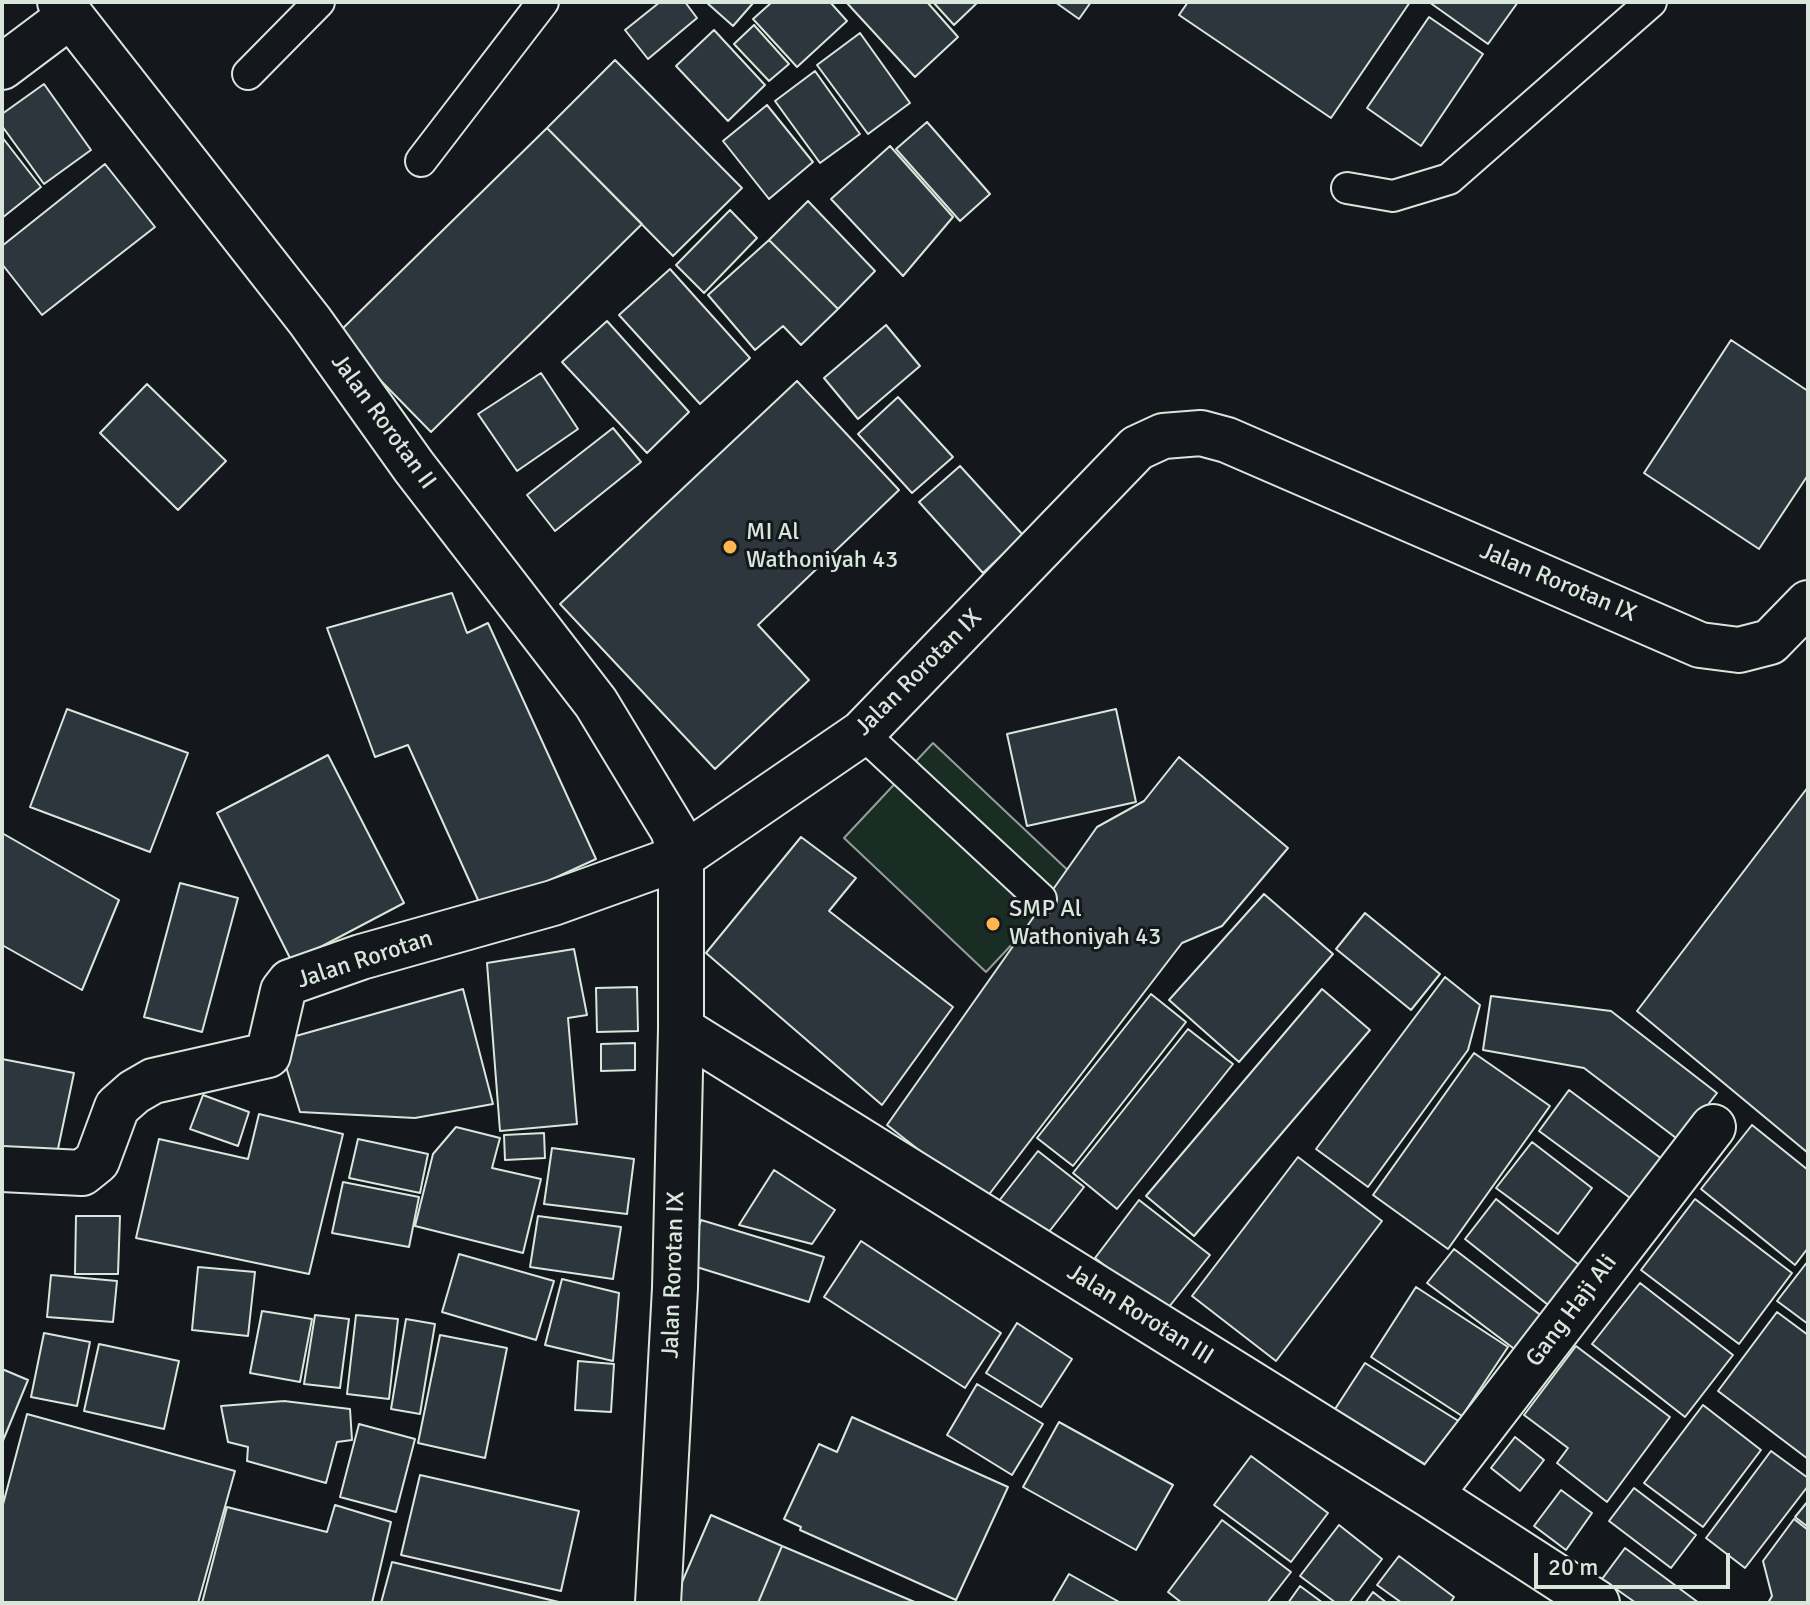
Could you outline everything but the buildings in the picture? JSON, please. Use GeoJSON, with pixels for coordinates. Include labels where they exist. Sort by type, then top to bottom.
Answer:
{"type":"FeatureCollection","features":[{"type":"Feature","properties":{"kind":"street"},"geometry":{"type":"LineString","coordinates":[[2,67],[65,9]]}},
{"type":"Feature","properties":{"kind":"street","name":"Jalan Rorotan II"},"geometry":{"type":"LineString","coordinates":[[65,9],[310,321],[414,467],[596,703],[673,830],[681,857]]}},
{"type":"Feature","properties":{"kind":"street","name":"Jalan Rorotan IX"},"geometry":{"type":"LineString","coordinates":[[658,1603],[675,1288],[681,857],[862,733],[1137,448],[1163,436],[1201,433],[1227,440],[1700,645],[1739,650],[1770,642],[1808,603]]}},
{"type":"Feature","properties":{"kind":"street","name":"Jalan Rorotan"},"geometry":{"type":"LineString","coordinates":[[2,1169],[82,1173],[97,1161],[117,1107],[134,1092],[153,1081],[268,1055],[283,991],[290,982],[361,957],[553,903],[681,857]]}},
{"type":"Feature","properties":{"kind":"street","name":"Jalan Rorotan III"},"geometry":{"type":"LineString","coordinates":[[681,1029],[1430,1495],[1597,1603]]}},
{"type":"Feature","properties":{"kind":"street","name":"Gang Haji Ali"},"geometry":{"type":"LineString","coordinates":[[1430,1495],[1713,1127]]}},
{"type":"Feature","properties":{"kind":"lane"},"geometry":{"type":"LineString","coordinates":[[248,74],[319,2]]}},
{"type":"Feature","properties":{"kind":"lane"},"geometry":{"type":"LineString","coordinates":[[421,161],[543,2]]}},
{"type":"Feature","properties":{"kind":"lane"},"geometry":{"type":"LineString","coordinates":[[1347,188],[1393,196],[1449,179],[1651,2]]}},
{"type":"Feature","properties":{"kind":"lane"},"geometry":{"type":"LineString","coordinates":[[862,733],[1041,899]]}},
{"type":"Feature","properties":{"kind":"green space"},"geometry":{"type":"Polygon","coordinates":[[[933,743],[1075,877],[986,972],[844,838],[933,743]]]}},
{"type":"Feature","properties":{"kind":"place","name":"MI Al Wathoniyah 43"},"geometry":{"type":"Point","coordinates":[730,547]}},
{"type":"Feature","properties":{"kind":"place","name":"SMP Al Wathoniyah 43"},"geometry":{"type":"Point","coordinates":[993,924]}}]}
